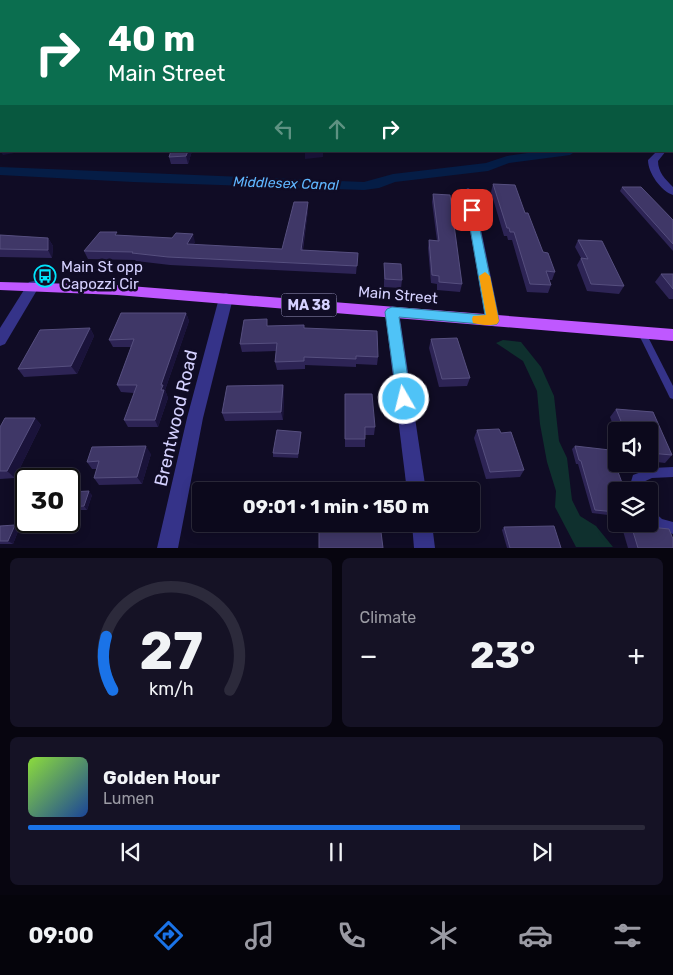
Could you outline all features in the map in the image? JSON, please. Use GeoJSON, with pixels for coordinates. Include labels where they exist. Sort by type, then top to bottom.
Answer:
{"type":"FeatureCollection","features":[{"type":"Feature","properties":{"kind":"main road","name":"Main Street"},"geometry":{"type":"LineString","coordinates":[[0,286],[34,286],[226,298],[673,335]]}},
{"type":"Feature","properties":{"kind":"street"},"geometry":{"type":"LineString","coordinates":[[661,152],[653,160],[653,167],[673,192]]}},
{"type":"Feature","properties":{"kind":"street"},"geometry":{"type":"LineString","coordinates":[[468,192],[493,321]]}},
{"type":"Feature","properties":{"kind":"street"},"geometry":{"type":"LineString","coordinates":[[0,340],[34,286]]}},
{"type":"Feature","properties":{"kind":"street","name":"Brentwood Road"},"geometry":{"type":"LineString","coordinates":[[167,548],[195,418],[226,298]]}},
{"type":"Feature","properties":{"kind":"street"},"geometry":{"type":"LineString","coordinates":[[392,312],[416,482]]}},
{"type":"Feature","properties":{"kind":"street"},"geometry":{"type":"LineString","coordinates":[[423,532],[425,548]]}},
{"type":"Feature","properties":{"kind":"lane"},"geometry":{"type":"LineString","coordinates":[[642,333],[673,395]]}},
{"type":"Feature","properties":{"kind":"lane"},"geometry":{"type":"LineString","coordinates":[[637,482],[637,479],[642,476],[673,472]]}},
{"type":"Feature","properties":{"kind":"lane"},"geometry":{"type":"LineString","coordinates":[[658,524],[673,528]]}},
{"type":"Feature","properties":{"kind":"green space"},"geometry":{"type":"Polygon","coordinates":[[[503,340],[521,342],[541,367],[554,396],[559,441],[567,458],[572,500],[580,516],[596,526],[613,547],[576,547],[555,507],[556,491],[547,462],[540,424],[537,391],[523,361],[496,343],[503,340]]]}},
{"type":"Feature","properties":{"kind":"building"},"geometry":{"type":"Polygon","coordinates":[[[171,152],[188,152],[186,156],[169,157],[171,152]]]}},
{"type":"Feature","properties":{"kind":"building"},"geometry":{"type":"Polygon","coordinates":[[[493,184],[515,185],[525,213],[528,213],[543,252],[548,253],[555,272],[546,271],[551,285],[530,284],[514,232],[510,232],[509,228],[507,228],[493,184]]]}},
{"type":"Feature","properties":{"kind":"building"},"geometry":{"type":"Polygon","coordinates":[[[622,187],[641,187],[673,220],[673,244],[622,187]]]}},
{"type":"Feature","properties":{"kind":"building"},"geometry":{"type":"Polygon","coordinates":[[[433,194],[450,195],[462,284],[439,282],[439,276],[432,275],[429,240],[439,241],[433,194]]]}},
{"type":"Feature","properties":{"kind":"building"},"geometry":{"type":"Polygon","coordinates":[[[294,202],[308,202],[301,250],[358,253],[357,266],[168,257],[133,252],[84,251],[100,232],[117,232],[115,235],[172,238],[176,233],[193,234],[187,244],[282,249],[294,202]]]}},
{"type":"Feature","properties":{"kind":"building"},"geometry":{"type":"Polygon","coordinates":[[[0,235],[48,238],[48,250],[0,249],[0,235]]]}},
{"type":"Feature","properties":{"kind":"building"},"geometry":{"type":"Polygon","coordinates":[[[578,240],[602,241],[624,286],[591,284],[581,258],[588,259],[578,240]]]}},
{"type":"Feature","properties":{"kind":"building"},"geometry":{"type":"Polygon","coordinates":[[[384,263],[401,264],[402,280],[385,279],[384,263]]]}},
{"type":"Feature","properties":{"kind":"building"},"geometry":{"type":"Polygon","coordinates":[[[661,274],[673,274],[673,289],[661,274]]]}},
{"type":"Feature","properties":{"kind":"building"},"geometry":{"type":"Polygon","coordinates":[[[121,313],[186,313],[161,385],[163,385],[161,390],[164,390],[155,420],[124,420],[137,385],[117,385],[134,339],[109,340],[121,313]]]}},
{"type":"Feature","properties":{"kind":"building"},"geometry":{"type":"Polygon","coordinates":[[[267,319],[267,326],[304,325],[304,328],[377,331],[378,357],[356,356],[356,359],[304,357],[304,361],[275,362],[277,343],[240,344],[244,320],[267,319]]]}},
{"type":"Feature","properties":{"kind":"building"},"geometry":{"type":"Polygon","coordinates":[[[90,328],[71,366],[18,369],[40,330],[90,328]]]}},
{"type":"Feature","properties":{"kind":"building"},"geometry":{"type":"Polygon","coordinates":[[[457,338],[470,378],[442,379],[431,339],[457,338]]]}},
{"type":"Feature","properties":{"kind":"building"},"geometry":{"type":"Polygon","coordinates":[[[283,385],[281,412],[222,413],[227,386],[283,385]]]}},
{"type":"Feature","properties":{"kind":"building"},"geometry":{"type":"Polygon","coordinates":[[[345,394],[372,394],[375,427],[365,427],[365,439],[345,439],[345,394]]]}},
{"type":"Feature","properties":{"kind":"building"},"geometry":{"type":"Polygon","coordinates":[[[616,409],[653,412],[657,422],[621,422],[616,409]]]}},
{"type":"Feature","properties":{"kind":"building"},"geometry":{"type":"Polygon","coordinates":[[[5,418],[35,418],[7,471],[0,471],[0,427],[5,418]]]}},
{"type":"Feature","properties":{"kind":"building"},"geometry":{"type":"Polygon","coordinates":[[[658,423],[672,455],[658,454],[658,423]]]}},
{"type":"Feature","properties":{"kind":"building"},"geometry":{"type":"Polygon","coordinates":[[[499,429],[501,433],[511,432],[524,470],[490,472],[477,430],[499,429]]]}},
{"type":"Feature","properties":{"kind":"building"},"geometry":{"type":"Polygon","coordinates":[[[277,430],[301,432],[298,454],[273,453],[277,430]]]}},
{"type":"Feature","properties":{"kind":"building"},"geometry":{"type":"Polygon","coordinates":[[[146,446],[137,477],[94,478],[99,461],[87,462],[92,447],[146,446]]]}},
{"type":"Feature","properties":{"kind":"building"},"geometry":{"type":"Polygon","coordinates":[[[575,446],[608,450],[608,472],[618,472],[622,482],[608,482],[608,511],[595,510],[581,461],[575,446]]]}},
{"type":"Feature","properties":{"kind":"building"},"geometry":{"type":"Polygon","coordinates":[[[80,491],[89,491],[84,506],[80,506],[80,491]]]}},
{"type":"Feature","properties":{"kind":"building"},"geometry":{"type":"Polygon","coordinates":[[[15,525],[8,541],[0,541],[0,526],[15,525]]]}},
{"type":"Feature","properties":{"kind":"building"},"geometry":{"type":"Polygon","coordinates":[[[554,526],[561,548],[510,548],[504,527],[554,526]]]}},
{"type":"Feature","properties":{"kind":"building"},"geometry":{"type":"Polygon","coordinates":[[[658,528],[669,529],[673,539],[673,548],[638,548],[633,532],[658,532],[658,528]]]}},
{"type":"Feature","properties":{"kind":"building"},"geometry":{"type":"Polygon","coordinates":[[[319,532],[381,532],[383,548],[319,548],[319,532]]]}},
{"type":"Feature","properties":{"kind":"waterway","name":"Middlesex Canal"},"geometry":{"type":"LineString","coordinates":[[0,171],[133,178],[364,186],[374,185],[393,178],[488,167],[507,160],[563,152]]}},
{"type":"Feature","properties":{"kind":"slow traffic"},"geometry":{"type":"LineString","coordinates":[[478,319],[493,321],[485,276]]}},
{"type":"Feature","properties":{"kind":"place","name":"Main St opp Capozzi Cir"},"geometry":{"type":"Point","coordinates":[45,276]}},
{"type":"Feature","properties":{"kind":"route"},"geometry":{"type":"LineString","coordinates":[[404,399],[392,312],[493,321],[472,210]]}}]}
